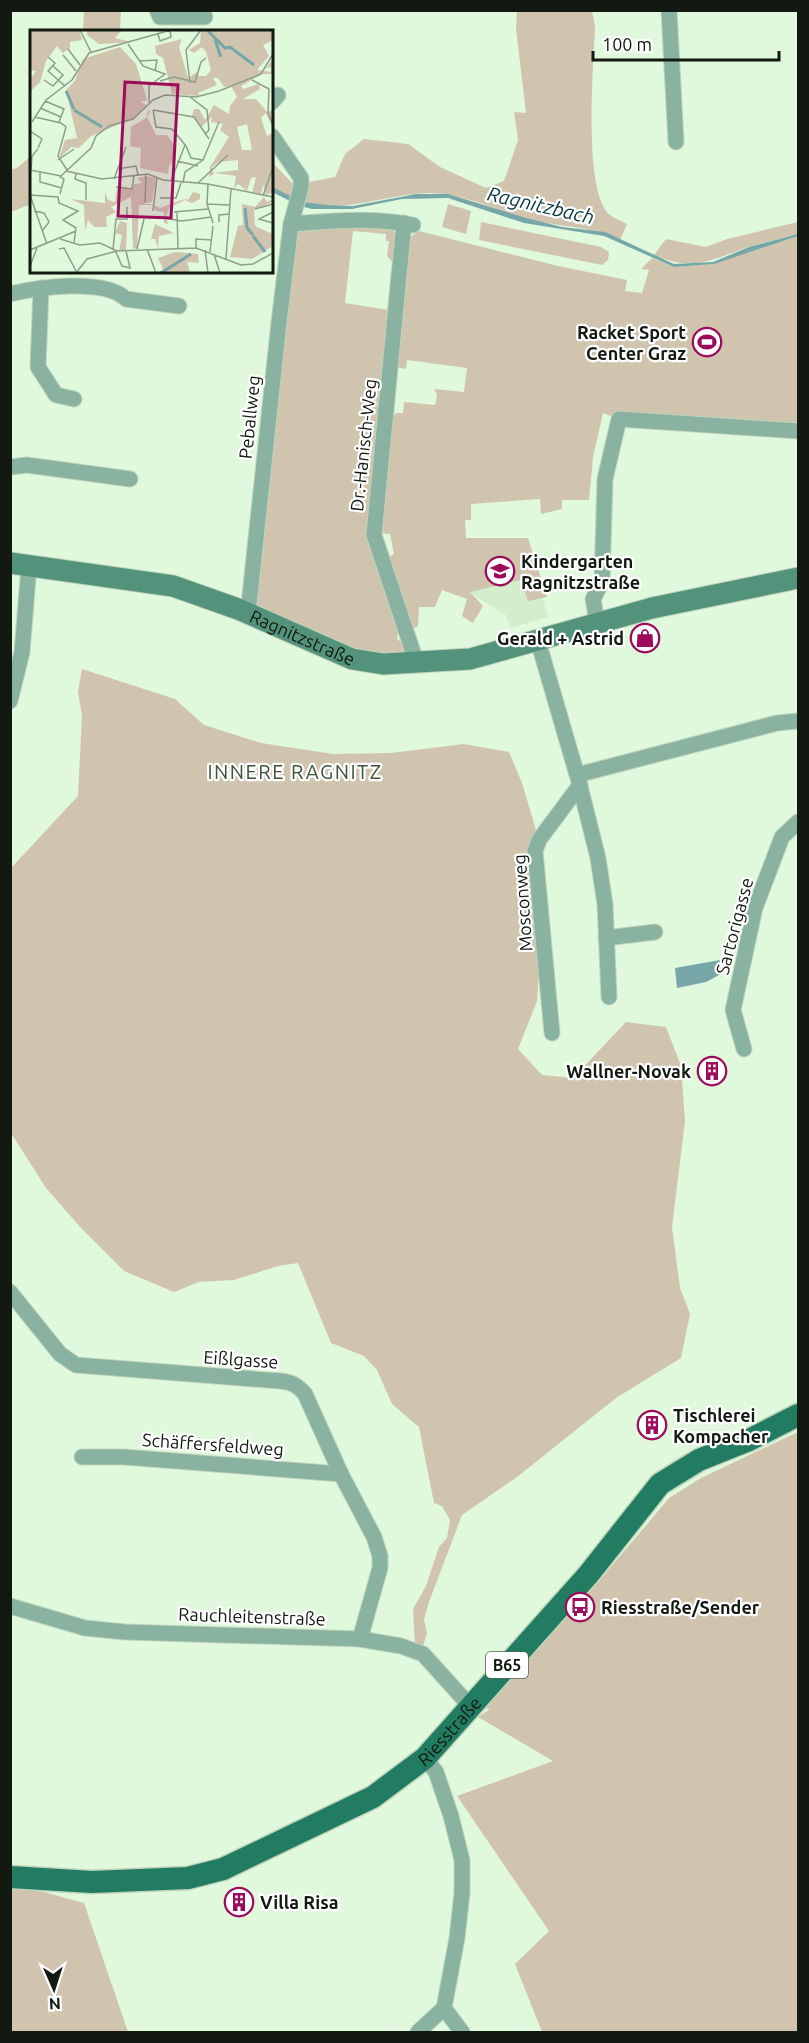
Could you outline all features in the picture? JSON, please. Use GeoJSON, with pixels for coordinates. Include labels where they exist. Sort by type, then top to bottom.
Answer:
{"type":"FeatureCollection","features":[{"type":"Feature","properties":{"kind":"main road","name":"Ragnitzstraße"},"geometry":{"type":"LineString","coordinates":[[20,565],[158,582],[248,614],[352,659],[383,664],[415,664],[470,659],[597,622],[699,597],[798,578]]}},
{"type":"Feature","properties":{"kind":"main road","name":"Riesstraße"},"geometry":{"type":"LineString","coordinates":[[10,1877],[92,1882],[136,1882],[188,1878],[224,1869],[373,1797],[400,1779],[425,1758],[588,1575],[660,1484],[699,1460],[749,1440],[798,1415]]}},
{"type":"Feature","properties":{"kind":"street"},"geometry":{"type":"LineString","coordinates":[[157,10],[160,17],[205,17]]}},
{"type":"Feature","properties":{"kind":"street"},"geometry":{"type":"LineString","coordinates":[[669,10],[676,142]]}},
{"type":"Feature","properties":{"kind":"street","name":"Peballweg"},"geometry":{"type":"LineString","coordinates":[[248,614],[291,224],[298,201],[301,178],[273,137]]}},
{"type":"Feature","properties":{"kind":"street","name":"Dr.-Hanisch-Weg"},"geometry":{"type":"LineString","coordinates":[[291,224],[351,219],[409,224],[374,535],[415,664]]}},
{"type":"Feature","properties":{"kind":"street"},"geometry":{"type":"LineString","coordinates":[[40,288],[38,367],[56,395],[74,399]]}},
{"type":"Feature","properties":{"kind":"street"},"geometry":{"type":"LineString","coordinates":[[10,294],[40,288],[106,289],[120,293],[126,299],[179,306]]}},
{"type":"Feature","properties":{"kind":"street"},"geometry":{"type":"LineString","coordinates":[[597,622],[593,599],[602,582],[605,479],[619,419],[798,431]]}},
{"type":"Feature","properties":{"kind":"street"},"geometry":{"type":"LineString","coordinates":[[10,467],[27,465],[130,479]]}},
{"type":"Feature","properties":{"kind":"street"},"geometry":{"type":"LineString","coordinates":[[10,701],[22,652],[20,565]]}},
{"type":"Feature","properties":{"kind":"street"},"geometry":{"type":"LineString","coordinates":[[538,641],[579,780],[598,858],[609,997]]}},
{"type":"Feature","properties":{"kind":"street"},"geometry":{"type":"LineString","coordinates":[[579,780],[777,723],[798,721]]}},
{"type":"Feature","properties":{"kind":"street","name":"Mosconweg"},"geometry":{"type":"LineString","coordinates":[[552,1033],[536,851],[539,840],[579,780]]}},
{"type":"Feature","properties":{"kind":"street","name":"Sartorigasse"},"geometry":{"type":"LineString","coordinates":[[744,1049],[733,1010],[755,908],[782,837],[798,822]]}},
{"type":"Feature","properties":{"kind":"street"},"geometry":{"type":"LineString","coordinates":[[606,938],[655,932]]}},
{"type":"Feature","properties":{"kind":"street","name":"Eißlgasse"},"geometry":{"type":"LineString","coordinates":[[10,1292],[60,1354],[76,1365],[292,1382],[305,1394],[341,1474],[374,1537],[380,1556],[380,1568],[360,1639]]}},
{"type":"Feature","properties":{"kind":"street","name":"Schäffersfeldweg"},"geometry":{"type":"LineString","coordinates":[[82,1457],[124,1457],[341,1474]]}},
{"type":"Feature","properties":{"kind":"street","name":"Rauchleitenstraße"},"geometry":{"type":"LineString","coordinates":[[10,1606],[86,1628],[124,1632],[360,1639],[401,1646],[423,1654],[470,1706]]}},
{"type":"Feature","properties":{"kind":"street"},"geometry":{"type":"LineString","coordinates":[[418,2032],[444,2008],[457,1938],[462,1860],[436,1772],[425,1758]]}},
{"type":"Feature","properties":{"kind":"street"},"geometry":{"type":"LineString","coordinates":[[444,2008],[462,2032]]}},
{"type":"Feature","properties":{"kind":"shaded area"},"geometry":{"type":"Polygon","coordinates":[[[84,11],[121,11],[120,30],[83,30],[84,11]]]}},
{"type":"Feature","properties":{"kind":"shaded area"},"geometry":{"type":"Polygon","coordinates":[[[517,11],[592,11],[595,26],[592,126],[596,181],[601,202],[610,215],[627,224],[620,240],[586,229],[527,219],[468,199],[443,194],[415,194],[336,206],[300,201],[273,188],[273,163],[294,185],[335,177],[345,154],[364,139],[408,144],[440,167],[486,188],[504,181],[518,140],[514,112],[526,113],[516,29],[517,11]]]}},
{"type":"Feature","properties":{"kind":"shaded area"},"geometry":{"type":"Polygon","coordinates":[[[30,157],[30,204],[11,212],[10,170],[17,168],[30,157]]]}},
{"type":"Feature","properties":{"kind":"shaded area"},"geometry":{"type":"Polygon","coordinates":[[[448,204],[471,211],[466,234],[442,227],[448,204]]]}},
{"type":"Feature","properties":{"kind":"shaded area"},"geometry":{"type":"Polygon","coordinates":[[[481,222],[601,247],[609,252],[608,260],[602,265],[479,240],[481,222]]]}},
{"type":"Feature","properties":{"kind":"shaded area"},"geometry":{"type":"Polygon","coordinates":[[[798,222],[798,234],[748,247],[712,260],[680,263],[654,255],[666,239],[706,247],[727,239],[798,222]]]}},
{"type":"Feature","properties":{"kind":"shaded area"},"geometry":{"type":"Polygon","coordinates":[[[389,225],[396,234],[394,264],[387,256],[389,241],[386,241],[386,234],[353,231],[345,303],[389,310],[370,509],[399,625],[397,639],[405,647],[404,655],[388,656],[370,653],[330,639],[258,606],[257,594],[297,231],[389,225]]]}},
{"type":"Feature","properties":{"kind":"shaded area"},"geometry":{"type":"Polygon","coordinates":[[[419,231],[558,266],[627,280],[625,291],[642,293],[649,270],[641,269],[652,258],[674,267],[713,264],[798,236],[798,431],[619,419],[603,413],[593,457],[589,500],[562,500],[562,509],[541,514],[540,499],[471,504],[471,520],[465,520],[466,538],[528,538],[547,597],[528,601],[521,580],[470,592],[483,606],[473,623],[462,616],[467,599],[442,590],[435,607],[419,607],[418,626],[412,629],[386,559],[394,554],[390,534],[379,533],[389,417],[403,413],[404,402],[435,405],[437,394],[434,389],[464,392],[467,368],[407,360],[406,369],[397,367],[410,237],[419,231]]]}},
{"type":"Feature","properties":{"kind":"shaded area","name":"Kindergarten Ragnitzstraße"},"geometry":{"type":"Polygon","coordinates":[[[528,548],[548,617],[510,628],[506,615],[469,592],[528,548]]]}},
{"type":"Feature","properties":{"kind":"shaded area"},"geometry":{"type":"Polygon","coordinates":[[[82,669],[175,699],[204,725],[261,743],[333,754],[391,753],[464,744],[509,752],[522,783],[539,840],[534,905],[539,972],[537,1001],[518,1049],[542,1075],[573,1078],[626,1022],[666,1027],[681,1066],[685,1121],[672,1227],[680,1288],[690,1314],[681,1358],[616,1398],[517,1477],[462,1515],[429,1602],[424,1620],[427,1633],[423,1646],[415,1645],[413,1609],[426,1586],[439,1547],[447,1538],[450,1520],[442,1506],[434,1503],[419,1427],[392,1404],[377,1370],[364,1356],[331,1343],[298,1263],[278,1266],[234,1280],[199,1282],[174,1292],[124,1271],[81,1228],[46,1188],[11,1133],[11,868],[78,796],[82,715],[78,692],[82,669]]]}},
{"type":"Feature","properties":{"kind":"shaded area"},"geometry":{"type":"Polygon","coordinates":[[[798,1432],[798,2032],[542,2032],[515,1964],[549,1931],[457,1796],[553,1761],[478,1717],[490,1709],[484,1708],[594,1587],[669,1498],[701,1478],[798,1432]]]}},
{"type":"Feature","properties":{"kind":"shaded area"},"geometry":{"type":"Polygon","coordinates":[[[11,1887],[40,1891],[84,1903],[128,2032],[11,2032],[11,1887]]]}},
{"type":"Feature","properties":{"kind":"water","name":"Ragnitzbach"},"geometry":{"type":"Polygon","coordinates":[[[273,187],[303,202],[326,205],[353,206],[416,194],[448,194],[562,227],[605,232],[674,264],[713,262],[749,247],[798,234],[798,236],[714,264],[674,267],[604,236],[524,223],[448,198],[402,199],[352,209],[312,209],[300,206],[273,192],[273,187]]]}},
{"type":"Feature","properties":{"kind":"water"},"geometry":{"type":"Polygon","coordinates":[[[720,960],[723,973],[706,982],[677,988],[675,968],[720,960]]]}},
{"type":"Feature","properties":{"kind":"place","name":"Racket Sport Center Graz"},"geometry":{"type":"Point","coordinates":[707,342]}},
{"type":"Feature","properties":{"kind":"place","name":"Kindergarten Ragnitzstraße"},"geometry":{"type":"Point","coordinates":[500,571]}},
{"type":"Feature","properties":{"kind":"place","name":"Gerald + Astrid"},"geometry":{"type":"Point","coordinates":[645,638]}},
{"type":"Feature","properties":{"kind":"place","name":"Wallner-Novak"},"geometry":{"type":"Point","coordinates":[712,1071]}},
{"type":"Feature","properties":{"kind":"place","name":"Tischlerei Kompacher"},"geometry":{"type":"Point","coordinates":[652,1425]}},
{"type":"Feature","properties":{"kind":"place","name":"Riesstraße/Sender"},"geometry":{"type":"Point","coordinates":[580,1607]}},
{"type":"Feature","properties":{"kind":"place","name":"Villa Risa"},"geometry":{"type":"Point","coordinates":[239,1902]}},
{"type":"Feature","properties":{"kind":"district","name":"INNERE RAGNITZ"},"geometry":{"type":"Point","coordinates":[295,771]}}]}
